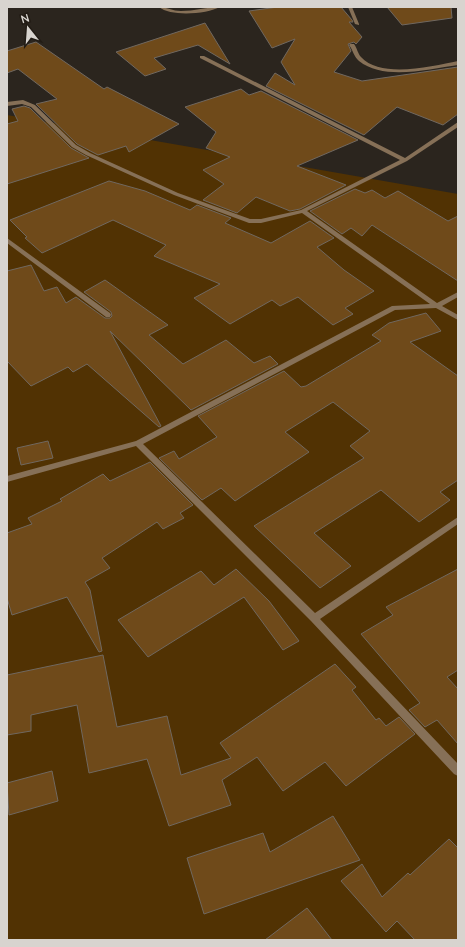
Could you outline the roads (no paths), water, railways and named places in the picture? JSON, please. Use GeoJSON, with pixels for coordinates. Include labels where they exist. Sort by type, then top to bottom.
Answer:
{"type":"FeatureCollection","features":[{"type":"Feature","properties":{"kind":"street"},"geometry":{"type":"LineString","coordinates":[[161,7],[167,11],[179,12],[218,7]]}},
{"type":"Feature","properties":{"kind":"street"},"geometry":{"type":"LineString","coordinates":[[350,7],[357,24]]}},
{"type":"Feature","properties":{"kind":"street"},"geometry":{"type":"LineString","coordinates":[[352,45],[360,59],[369,65],[381,69],[394,71],[413,70],[458,63]]}},
{"type":"Feature","properties":{"kind":"street"},"geometry":{"type":"LineString","coordinates":[[202,58],[405,160]]}},
{"type":"Feature","properties":{"kind":"street"},"geometry":{"type":"LineString","coordinates":[[7,104],[23,102],[33,106],[74,146],[88,154],[176,194],[237,218],[249,221],[261,221],[303,211],[405,160],[458,124]]}},
{"type":"Feature","properties":{"kind":"street"},"geometry":{"type":"LineString","coordinates":[[303,211],[437,306],[458,318]]}},
{"type":"Feature","properties":{"kind":"street"},"geometry":{"type":"LineString","coordinates":[[7,240],[108,315]]}},
{"type":"Feature","properties":{"kind":"street"},"geometry":{"type":"LineString","coordinates":[[7,479],[138,443],[394,308],[437,306],[458,294]]}},
{"type":"Feature","properties":{"kind":"street"},"geometry":{"type":"LineString","coordinates":[[138,443],[314,618],[458,771]]}},
{"type":"Feature","properties":{"kind":"street"},"geometry":{"type":"LineString","coordinates":[[314,618],[458,520]]}}]}
